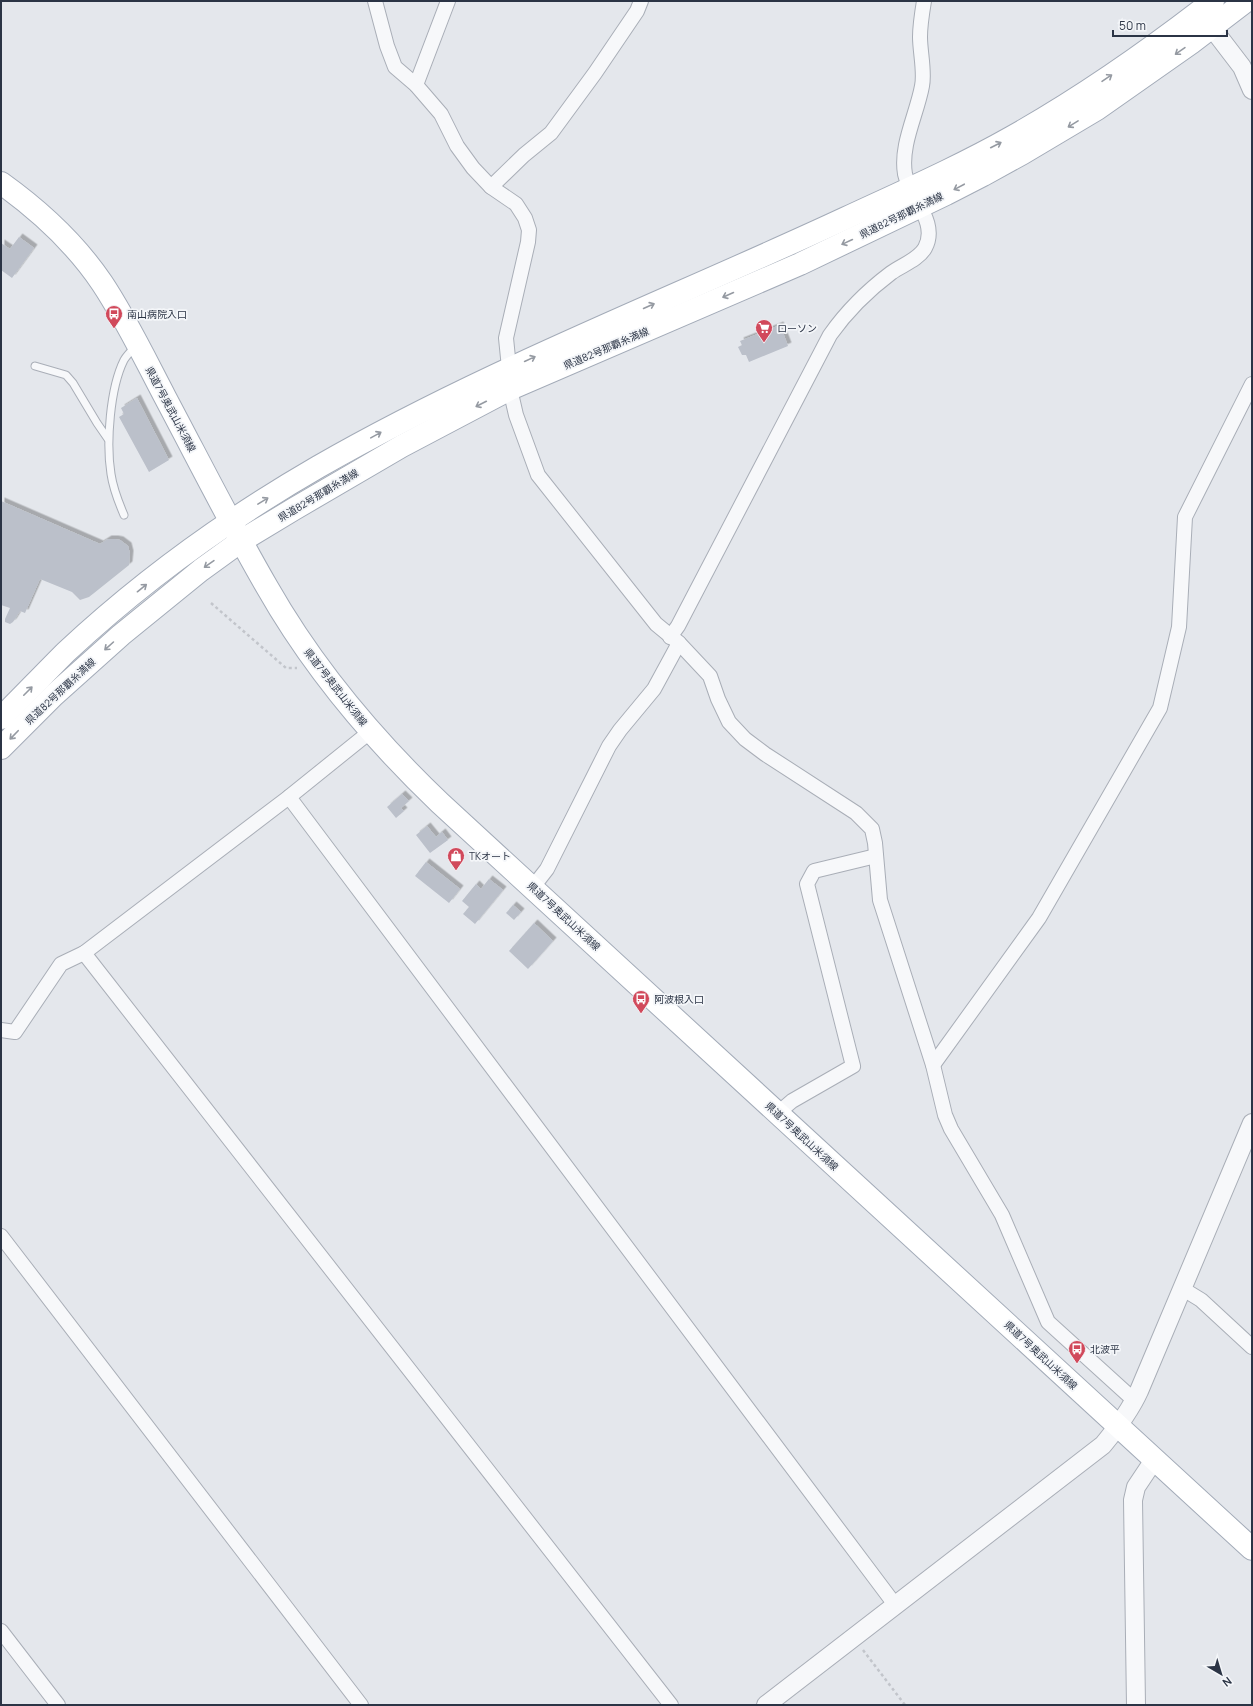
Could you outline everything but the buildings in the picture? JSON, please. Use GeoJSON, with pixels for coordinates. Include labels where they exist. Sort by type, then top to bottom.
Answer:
{"type":"FeatureCollection","features":[{"type":"Feature","properties":{"kind":"main road","name":"県道82号那覇糸満線"},"geometry":{"type":"LineString","coordinates":[[1,718],[66,652],[112,612],[186,553],[230,521],[316,468],[382,432],[510,379],[786,246],[915,198],[1208,13],[1246,1]]}},
{"type":"Feature","properties":{"kind":"main road","name":"県道7号奥武山米須線"},"geometry":{"type":"LineString","coordinates":[[1,183],[42,215],[81,256],[110,297],[137,344],[230,521],[268,589],[314,659],[371,731],[429,792],[1252,1549]]}},
{"type":"Feature","properties":{"kind":"main road","name":"県道82号那覇糸満線"},"geometry":{"type":"LineString","coordinates":[[1,748],[54,695],[121,635],[201,570],[241,541],[402,446],[510,379]]}},
{"type":"Feature","properties":{"kind":"street"},"geometry":{"type":"LineString","coordinates":[[375,1],[387,46],[395,67],[416,84],[440,114],[457,146],[473,168],[492,187],[516,204],[525,218],[529,230],[523,268],[506,338],[510,379],[516,415],[538,475],[656,624],[710,676],[718,699],[729,722],[737,732],[765,754],[864,819],[872,829],[880,900],[933,1065],[945,1115],[951,1129],[1002,1215],[1048,1322],[1134,1401]]}},
{"type":"Feature","properties":{"kind":"street"},"geometry":{"type":"LineString","coordinates":[[416,84],[448,1]]}},
{"type":"Feature","properties":{"kind":"street"},"geometry":{"type":"LineString","coordinates":[[492,187],[524,155],[551,133],[595,73],[637,11],[641,1]]}},
{"type":"Feature","properties":{"kind":"street"},"geometry":{"type":"LineString","coordinates":[[533,887],[547,869],[609,746],[620,730],[654,689],[674,640],[678,626],[830,335],[844,314],[865,294],[891,273],[917,257],[924,249],[928,241],[929,232],[926,220],[905,176],[903,158],[923,84],[920,36],[924,1]]}},
{"type":"Feature","properties":{"kind":"street"},"geometry":{"type":"LineString","coordinates":[[1208,13],[1242,68],[1252,90]]}},
{"type":"Feature","properties":{"kind":"street"},"geometry":{"type":"LineString","coordinates":[[933,1065],[1039,918],[1160,708],[1179,627],[1185,517],[1252,384]]}},
{"type":"Feature","properties":{"kind":"street"},"geometry":{"type":"LineString","coordinates":[[1,1030],[15,1032],[61,964],[84,953],[289,797],[371,731]]}},
{"type":"Feature","properties":{"kind":"street"},"geometry":{"type":"LineString","coordinates":[[289,797],[896,1606]]}},
{"type":"Feature","properties":{"kind":"street"},"geometry":{"type":"LineString","coordinates":[[778,1113],[792,1101],[853,1066],[807,884],[814,871],[876,856]]}},
{"type":"Feature","properties":{"kind":"street"},"geometry":{"type":"LineString","coordinates":[[84,953],[671,1705]]}},
{"type":"Feature","properties":{"kind":"street"},"geometry":{"type":"LineString","coordinates":[[766,1705],[1103,1445],[1118,1427],[1134,1401],[1252,1123]]}},
{"type":"Feature","properties":{"kind":"street"},"geometry":{"type":"LineString","coordinates":[[1,1236],[360,1705]]}},
{"type":"Feature","properties":{"kind":"street"},"geometry":{"type":"LineString","coordinates":[[1182,1288],[1201,1300],[1252,1347]]}},
{"type":"Feature","properties":{"kind":"street"},"geometry":{"type":"LineString","coordinates":[[1136,1705],[1133,1500],[1136,1487],[1154,1460]]}},
{"type":"Feature","properties":{"kind":"street"},"geometry":{"type":"LineString","coordinates":[[1,1631],[58,1705]]}},
{"type":"Feature","properties":{"kind":"lane"},"geometry":{"type":"LineString","coordinates":[[124,515],[110,474],[108,438],[118,376],[124,359],[137,344]]}},
{"type":"Feature","properties":{"kind":"lane"},"geometry":{"type":"LineString","coordinates":[[35,366],[66,376],[73,383],[97,423],[108,438]]}},
{"type":"Feature","properties":{"kind":"path"},"geometry":{"type":"LineString","coordinates":[[211,603],[286,668],[297,668],[314,659]]}},
{"type":"Feature","properties":{"kind":"path"},"geometry":{"type":"LineString","coordinates":[[854,1638],[905,1705]]}},
{"type":"Feature","properties":{"kind":"place","name":"南山病院入口"},"geometry":{"type":"Point","coordinates":[114,329]}},
{"type":"Feature","properties":{"kind":"place","name":"ローソン"},"geometry":{"type":"Point","coordinates":[764,343]}},
{"type":"Feature","properties":{"kind":"place","name":"TKオート"},"geometry":{"type":"Point","coordinates":[456,871]}},
{"type":"Feature","properties":{"kind":"place","name":"阿波根入口"},"geometry":{"type":"Point","coordinates":[641,1014]}},
{"type":"Feature","properties":{"kind":"place","name":"北波平"},"geometry":{"type":"Point","coordinates":[1077,1364]}}]}
